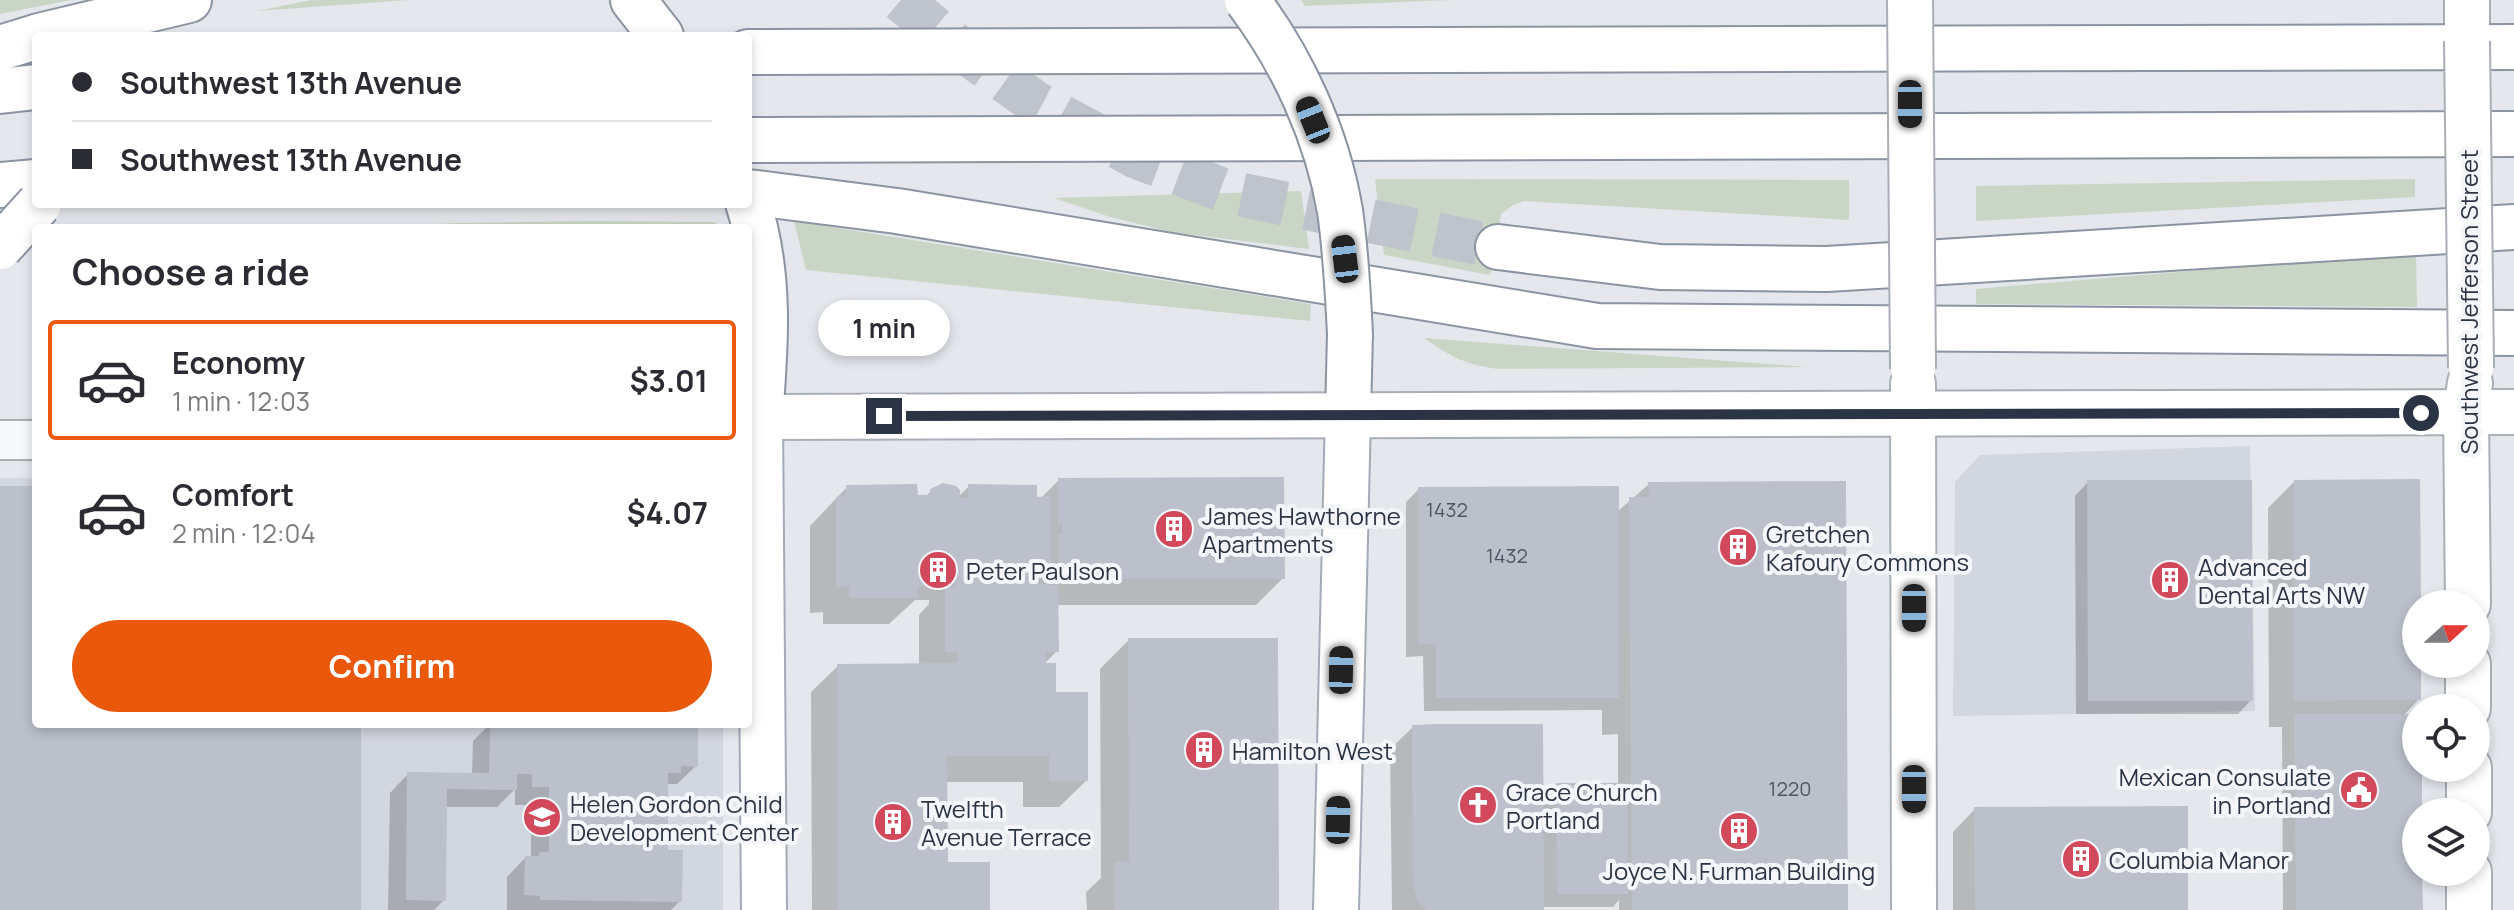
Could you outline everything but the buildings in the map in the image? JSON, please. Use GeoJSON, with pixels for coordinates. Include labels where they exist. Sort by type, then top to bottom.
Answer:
{"type":"FeatureCollection","features":[{"type":"Feature","properties":{"kind":"main road"},"geometry":{"type":"LineString","coordinates":[[55,32],[189,0]]}},
{"type":"Feature","properties":{"kind":"main road"},"geometry":{"type":"LineString","coordinates":[[176,32],[197,0]]}},
{"type":"Feature","properties":{"kind":"main road"},"geometry":{"type":"LineString","coordinates":[[633,0],[658,32]]}},
{"type":"Feature","properties":{"kind":"main road"},"geometry":{"type":"LineString","coordinates":[[1247,0],[1296,78],[1321,140],[1339,209],[1350,334],[1336,910]]}},
{"type":"Feature","properties":{"kind":"main road"},"geometry":{"type":"LineString","coordinates":[[1910,0],[1914,910]]}},
{"type":"Feature","properties":{"kind":"main road","name":"Southwest Jefferson Street"},"geometry":{"type":"LineString","coordinates":[[2467,0],[2471,368],[2466,412],[2468,590]]}},
{"type":"Feature","properties":{"kind":"main road"},"geometry":{"type":"LineString","coordinates":[[0,48],[32,38]]}},
{"type":"Feature","properties":{"kind":"main road"},"geometry":{"type":"LineString","coordinates":[[752,52],[2514,47]]}},
{"type":"Feature","properties":{"kind":"main road"},"geometry":{"type":"LineString","coordinates":[[0,91],[32,87]]}},
{"type":"Feature","properties":{"kind":"main road"},"geometry":{"type":"LineString","coordinates":[[752,140],[2514,134]]}},
{"type":"Feature","properties":{"kind":"main road"},"geometry":{"type":"LineString","coordinates":[[0,185],[32,182]]}},
{"type":"Feature","properties":{"kind":"main road"},"geometry":{"type":"LineString","coordinates":[[752,193],[927,216],[1597,326],[2514,333]]}},
{"type":"Feature","properties":{"kind":"main road"},"geometry":{"type":"LineString","coordinates":[[0,200],[32,236]]}},
{"type":"Feature","properties":{"kind":"main road"},"geometry":{"type":"LineString","coordinates":[[0,247],[35,208]]}},
{"type":"Feature","properties":{"kind":"main road"},"geometry":{"type":"LineString","coordinates":[[749,208],[763,265],[767,336],[754,417],[764,910]]}},
{"type":"Feature","properties":{"kind":"main road"},"geometry":{"type":"LineString","coordinates":[[1498,247],[1660,267],[1827,269],[2514,227]]}},
{"type":"Feature","properties":{"kind":"main road"},"geometry":{"type":"LineString","coordinates":[[754,417],[2514,412]]}},
{"type":"Feature","properties":{"kind":"main road"},"geometry":{"type":"LineString","coordinates":[[2469,886],[2469,910]]}},
{"type":"Feature","properties":{"kind":"street"},"geometry":{"type":"LineString","coordinates":[[0,440],[32,440]]}},
{"type":"Feature","properties":{"kind":"shaded area"},"geometry":{"type":"Polygon","coordinates":[[[2250,446],[2255,711],[1953,716],[1955,482],[1980,455],[2250,446]]]}},
{"type":"Feature","properties":{"kind":"shaded area"},"geometry":{"type":"Polygon","coordinates":[[[0,478],[32,478],[32,728],[723,728],[723,910],[0,910],[0,478]]]}},
{"type":"Feature","properties":{"kind":"green space"},"geometry":{"type":"Polygon","coordinates":[[[0,0],[71,0],[0,14],[0,0]]]}},
{"type":"Feature","properties":{"kind":"green space"},"geometry":{"type":"Polygon","coordinates":[[[311,0],[409,0],[257,11],[311,0]]]}},
{"type":"Feature","properties":{"kind":"green space"},"geometry":{"type":"Polygon","coordinates":[[[1301,0],[1451,0],[1305,6],[1301,0]]]}},
{"type":"Feature","properties":{"kind":"green space"},"geometry":{"type":"Polygon","coordinates":[[[1375,179],[1849,180],[1849,220],[1524,201],[1501,214],[1490,275],[1384,255],[1375,179]]]}},
{"type":"Feature","properties":{"kind":"green space"},"geometry":{"type":"Polygon","coordinates":[[[2415,179],[2415,197],[1976,221],[1976,186],[2415,179]]]}},
{"type":"Feature","properties":{"kind":"green space"},"geometry":{"type":"Polygon","coordinates":[[[1301,191],[1309,249],[1171,232],[1107,216],[1054,198],[1301,191]]]}},
{"type":"Feature","properties":{"kind":"green space"},"geometry":{"type":"Polygon","coordinates":[[[591,221],[716,224],[439,224],[591,221]]]}},
{"type":"Feature","properties":{"kind":"green space"},"geometry":{"type":"Polygon","coordinates":[[[794,221],[1311,304],[1310,321],[806,270],[794,221]]]}},
{"type":"Feature","properties":{"kind":"green space"},"geometry":{"type":"Polygon","coordinates":[[[2416,252],[2417,307],[1976,304],[1976,289],[2416,252]]]}},
{"type":"Feature","properties":{"kind":"green space"},"geometry":{"type":"Polygon","coordinates":[[[1424,338],[1808,367],[1499,369],[1459,359],[1424,338]]]}},
{"type":"Feature","properties":{"kind":"tunnel"},"geometry":{"type":"LineString","coordinates":[[901,0],[946,38],[1036,103],[1137,157],[1228,192],[1498,247]]}},
{"type":"Feature","properties":{"kind":"place","name":"James Hawthorne Apartments"},"geometry":{"type":"Point","coordinates":[1174,529]}},
{"type":"Feature","properties":{"kind":"place","name":"Gretchen Kafoury Commons"},"geometry":{"type":"Point","coordinates":[1738,547]}},
{"type":"Feature","properties":{"kind":"place","name":"Peter Paulson"},"geometry":{"type":"Point","coordinates":[938,570]}},
{"type":"Feature","properties":{"kind":"place","name":"Advanced Dental Arts NW"},"geometry":{"type":"Point","coordinates":[2170,580]}},
{"type":"Feature","properties":{"kind":"place","name":"Hamilton West"},"geometry":{"type":"Point","coordinates":[1204,750]}},
{"type":"Feature","properties":{"kind":"place","name":"Mexican Consulate in Portland"},"geometry":{"type":"Point","coordinates":[2359,790]}},
{"type":"Feature","properties":{"kind":"place","name":"Grace Church Portland"},"geometry":{"type":"Point","coordinates":[1478,805]}},
{"type":"Feature","properties":{"kind":"place","name":"Helen Gordon Child Development Center"},"geometry":{"type":"Point","coordinates":[542,817]}},
{"type":"Feature","properties":{"kind":"place","name":"Twelfth Avenue Terrace"},"geometry":{"type":"Point","coordinates":[893,822]}},
{"type":"Feature","properties":{"kind":"place","name":"Joyce N. Furman Building"},"geometry":{"type":"Point","coordinates":[1739,831]}},
{"type":"Feature","properties":{"kind":"place","name":"Columbia Manor"},"geometry":{"type":"Point","coordinates":[2081,859]}},
{"type":"Feature","properties":{"kind":"route"},"geometry":{"type":"LineString","coordinates":[[884,416],[2421,413]]}}]}
